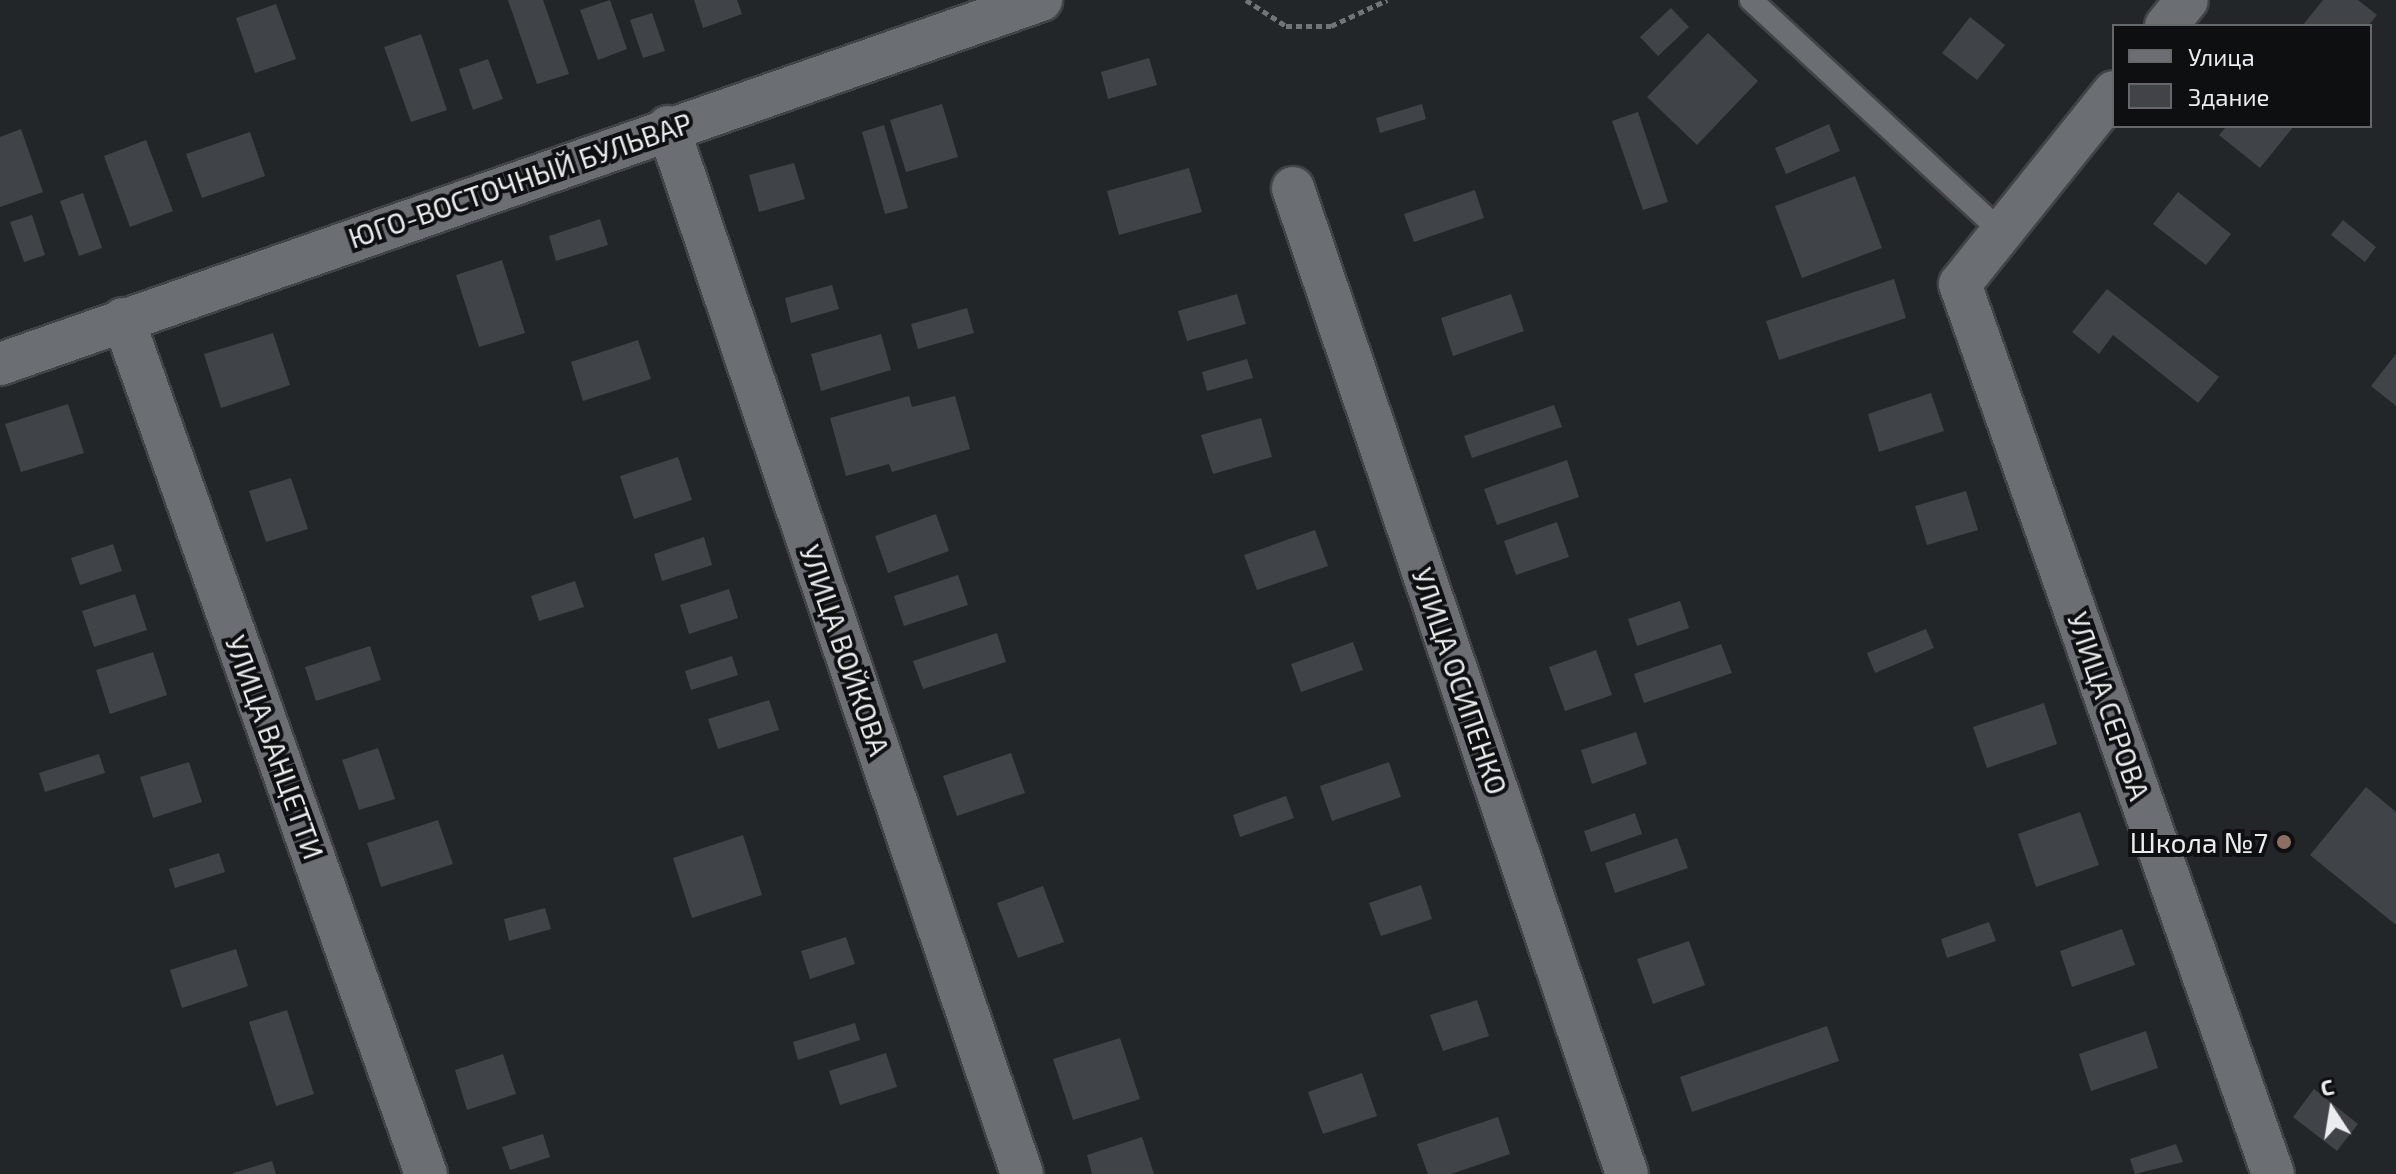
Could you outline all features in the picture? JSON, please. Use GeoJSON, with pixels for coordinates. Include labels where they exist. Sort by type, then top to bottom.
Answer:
{"type":"FeatureCollection","features":[{"type":"Feature","properties":{"kind":"street","name":"ЮГО-ВОСТОЧНЫЙ БУЛЬВАР"},"geometry":{"type":"LineString","coordinates":[[0,364],[668,127],[1041,0]]}},
{"type":"Feature","properties":{"kind":"street"},"geometry":{"type":"LineString","coordinates":[[2168,24],[2187,0]]}},
{"type":"Feature","properties":{"kind":"street"},"geometry":{"type":"LineString","coordinates":[[2003,233],[2112,95]]}},
{"type":"Feature","properties":{"kind":"street","name":"УЛИЦА ВОЙКОВА"},"geometry":{"type":"LineString","coordinates":[[668,127],[1022,1174]]}},
{"type":"Feature","properties":{"kind":"street","name":"УЛИЦА ОСИПЕНКО"},"geometry":{"type":"LineString","coordinates":[[1293,188],[1627,1174]]}},
{"type":"Feature","properties":{"kind":"street","name":"УЛИЦА СЕРОВА"},"geometry":{"type":"LineString","coordinates":[[2003,233],[1960,284],[2273,1174]]}},
{"type":"Feature","properties":{"kind":"street","name":"УЛИЦА ВАНЦЕТТИ"},"geometry":{"type":"LineString","coordinates":[[123,319],[426,1174]]}},
{"type":"Feature","properties":{"kind":"lane"},"geometry":{"type":"LineString","coordinates":[[1751,0],[2003,233]]}},
{"type":"Feature","properties":{"kind":"path"},"geometry":{"type":"LineString","coordinates":[[1246,0],[1286,26],[1331,26],[1387,0]]}},
{"type":"Feature","properties":{"kind":"building"},"geometry":{"type":"Polygon","coordinates":[[[508,0],[543,0],[569,74],[537,84],[508,0]]]}},
{"type":"Feature","properties":{"kind":"building"},"geometry":{"type":"Polygon","coordinates":[[[610,0],[627,49],[598,60],[580,10],[610,0]]]}},
{"type":"Feature","properties":{"kind":"building"},"geometry":{"type":"Polygon","coordinates":[[[694,0],[737,0],[742,14],[703,28],[694,0]]]}},
{"type":"Feature","properties":{"kind":"building"},"geometry":{"type":"Polygon","coordinates":[[[2323,0],[2358,0],[2377,15],[2370,24],[2304,24],[2323,0]]]}},
{"type":"Feature","properties":{"kind":"building"},"geometry":{"type":"Polygon","coordinates":[[[276,4],[296,59],[255,73],[236,18],[276,4]]]}},
{"type":"Feature","properties":{"kind":"building"},"geometry":{"type":"Polygon","coordinates":[[[1671,8],[1689,27],[1658,56],[1640,37],[1671,8]]]}},
{"type":"Feature","properties":{"kind":"building"},"geometry":{"type":"Polygon","coordinates":[[[652,13],[665,51],[643,58],[630,20],[652,13]]]}},
{"type":"Feature","properties":{"kind":"building"},"geometry":{"type":"Polygon","coordinates":[[[1970,17],[2005,45],[1977,80],[1942,53],[1970,17]]]}},
{"type":"Feature","properties":{"kind":"building"},"geometry":{"type":"Polygon","coordinates":[[[1708,33],[1758,81],[1697,145],[1647,97],[1708,33]]]}},
{"type":"Feature","properties":{"kind":"building"},"geometry":{"type":"Polygon","coordinates":[[[421,34],[447,110],[411,122],[384,47],[421,34]]]}},
{"type":"Feature","properties":{"kind":"building"},"geometry":{"type":"Polygon","coordinates":[[[1149,58],[1157,85],[1108,99],[1101,72],[1149,58]]]}},
{"type":"Feature","properties":{"kind":"building"},"geometry":{"type":"Polygon","coordinates":[[[488,59],[503,99],[473,110],[459,69],[488,59]]]}},
{"type":"Feature","properties":{"kind":"building"},"geometry":{"type":"Polygon","coordinates":[[[942,104],[958,157],[906,172],[890,120],[942,104]]]}},
{"type":"Feature","properties":{"kind":"building"},"geometry":{"type":"Polygon","coordinates":[[[1422,104],[1426,119],[1380,133],[1376,118],[1422,104]]]}},
{"type":"Feature","properties":{"kind":"building"},"geometry":{"type":"Polygon","coordinates":[[[1638,112],[1668,202],[1643,210],[1612,121],[1638,112]]]}},
{"type":"Feature","properties":{"kind":"building"},"geometry":{"type":"Polygon","coordinates":[[[1829,124],[1840,151],[1786,174],[1775,148],[1829,124]]]}},
{"type":"Feature","properties":{"kind":"building"},"geometry":{"type":"Polygon","coordinates":[[[884,125],[908,208],[885,214],[862,132],[884,125]]]}},
{"type":"Feature","properties":{"kind":"building"},"geometry":{"type":"Polygon","coordinates":[[[2225,128],[2292,128],[2260,168],[2219,135],[2225,128]]]}},
{"type":"Feature","properties":{"kind":"building"},"geometry":{"type":"Polygon","coordinates":[[[21,129],[43,192],[0,207],[0,137],[21,129]]]}},
{"type":"Feature","properties":{"kind":"building"},"geometry":{"type":"Polygon","coordinates":[[[250,132],[265,176],[202,198],[186,154],[250,132]]]}},
{"type":"Feature","properties":{"kind":"building"},"geometry":{"type":"Polygon","coordinates":[[[146,140],[173,211],[130,227],[104,156],[146,140]]]}},
{"type":"Feature","properties":{"kind":"building"},"geometry":{"type":"Polygon","coordinates":[[[794,163],[805,199],[759,212],[749,175],[794,163]]]}},
{"type":"Feature","properties":{"kind":"building"},"geometry":{"type":"Polygon","coordinates":[[[1189,168],[1202,212],[1119,235],[1107,191],[1189,168]]]}},
{"type":"Feature","properties":{"kind":"building"},"geometry":{"type":"Polygon","coordinates":[[[1855,176],[1882,248],[1802,278],[1775,206],[1855,176]]]}},
{"type":"Feature","properties":{"kind":"building"},"geometry":{"type":"Polygon","coordinates":[[[1475,190],[1484,218],[1414,242],[1404,214],[1475,190]]]}},
{"type":"Feature","properties":{"kind":"building"},"geometry":{"type":"Polygon","coordinates":[[[2178,192],[2231,234],[2206,265],[2153,224],[2178,192]]]}},
{"type":"Feature","properties":{"kind":"building"},"geometry":{"type":"Polygon","coordinates":[[[83,193],[102,248],[79,256],[60,201],[83,193]]]}},
{"type":"Feature","properties":{"kind":"building"},"geometry":{"type":"Polygon","coordinates":[[[32,215],[45,255],[24,262],[10,222],[32,215]]]}},
{"type":"Feature","properties":{"kind":"building"},"geometry":{"type":"Polygon","coordinates":[[[600,219],[608,245],[556,261],[549,236],[600,219]]]}},
{"type":"Feature","properties":{"kind":"building"},"geometry":{"type":"Polygon","coordinates":[[[2343,220],[2376,247],[2365,262],[2331,235],[2343,220]]]}},
{"type":"Feature","properties":{"kind":"building"},"geometry":{"type":"Polygon","coordinates":[[[502,260],[525,333],[479,347],[456,275],[502,260]]]}},
{"type":"Feature","properties":{"kind":"building"},"geometry":{"type":"Polygon","coordinates":[[[1894,279],[1906,318],[1779,360],[1766,321],[1894,279]]]}},
{"type":"Feature","properties":{"kind":"building"},"geometry":{"type":"Polygon","coordinates":[[[832,285],[839,309],[791,323],[785,298],[832,285]]]}},
{"type":"Feature","properties":{"kind":"building"},"geometry":{"type":"Polygon","coordinates":[[[2107,289],[2219,377],[2198,403],[2113,335],[2099,354],[2072,332],[2107,289]]]}},
{"type":"Feature","properties":{"kind":"building"},"geometry":{"type":"Polygon","coordinates":[[[1237,294],[1246,324],[1187,341],[1178,311],[1237,294]]]}},
{"type":"Feature","properties":{"kind":"building"},"geometry":{"type":"Polygon","coordinates":[[[1511,294],[1524,331],[1453,356],[1441,318],[1511,294]]]}},
{"type":"Feature","properties":{"kind":"building"},"geometry":{"type":"Polygon","coordinates":[[[967,308],[974,333],[918,349],[911,324],[967,308]]]}},
{"type":"Feature","properties":{"kind":"building"},"geometry":{"type":"Polygon","coordinates":[[[273,333],[290,385],[221,408],[204,354],[273,333]]]}},
{"type":"Feature","properties":{"kind":"building"},"geometry":{"type":"Polygon","coordinates":[[[881,334],[891,370],[821,391],[811,354],[881,334]]]}},
{"type":"Feature","properties":{"kind":"building"},"geometry":{"type":"Polygon","coordinates":[[[638,340],[651,379],[583,401],[571,362],[638,340]]]}},
{"type":"Feature","properties":{"kind":"building"},"geometry":{"type":"Polygon","coordinates":[[[2396,354],[2396,406],[2371,386],[2396,354]]]}},
{"type":"Feature","properties":{"kind":"building"},"geometry":{"type":"Polygon","coordinates":[[[1247,359],[1253,378],[1207,391],[1202,372],[1247,359]]]}},
{"type":"Feature","properties":{"kind":"building"},"geometry":{"type":"Polygon","coordinates":[[[1931,393],[1944,431],[1879,452],[1868,414],[1931,393]]]}},
{"type":"Feature","properties":{"kind":"building"},"geometry":{"type":"Polygon","coordinates":[[[909,396],[912,407],[955,396],[970,449],[892,472],[889,464],[846,476],[830,418],[909,396]]]}},
{"type":"Feature","properties":{"kind":"building"},"geometry":{"type":"Polygon","coordinates":[[[68,404],[84,453],[21,472],[5,424],[68,404]]]}},
{"type":"Feature","properties":{"kind":"building"},"geometry":{"type":"Polygon","coordinates":[[[1554,405],[1562,427],[1472,458],[1464,436],[1554,405]]]}},
{"type":"Feature","properties":{"kind":"building"},"geometry":{"type":"Polygon","coordinates":[[[1261,418],[1272,457],[1213,474],[1201,435],[1261,418]]]}},
{"type":"Feature","properties":{"kind":"building"},"geometry":{"type":"Polygon","coordinates":[[[678,457],[692,500],[634,519],[620,476],[678,457]]]}},
{"type":"Feature","properties":{"kind":"building"},"geometry":{"type":"Polygon","coordinates":[[[1567,460],[1579,497],[1497,525],[1484,489],[1567,460]]]}},
{"type":"Feature","properties":{"kind":"building"},"geometry":{"type":"Polygon","coordinates":[[[291,478],[308,529],[266,542],[249,491],[291,478]]]}},
{"type":"Feature","properties":{"kind":"building"},"geometry":{"type":"Polygon","coordinates":[[[1966,491],[1978,530],[1927,545],[1915,506],[1966,491]]]}},
{"type":"Feature","properties":{"kind":"building"},"geometry":{"type":"Polygon","coordinates":[[[936,514],[949,551],[888,573],[875,536],[936,514]]]}},
{"type":"Feature","properties":{"kind":"building"},"geometry":{"type":"Polygon","coordinates":[[[1557,522],[1569,557],[1516,575],[1504,541],[1557,522]]]}},
{"type":"Feature","properties":{"kind":"building"},"geometry":{"type":"Polygon","coordinates":[[[1315,530],[1328,566],[1257,590],[1244,555],[1315,530]]]}},
{"type":"Feature","properties":{"kind":"building"},"geometry":{"type":"Polygon","coordinates":[[[704,537],[712,565],[662,581],[654,554],[704,537]]]}},
{"type":"Feature","properties":{"kind":"building"},"geometry":{"type":"Polygon","coordinates":[[[113,544],[122,571],[80,585],[71,558],[113,544]]]}},
{"type":"Feature","properties":{"kind":"building"},"geometry":{"type":"Polygon","coordinates":[[[958,575],[968,605],[904,626],[894,596],[958,575]]]}},
{"type":"Feature","properties":{"kind":"building"},"geometry":{"type":"Polygon","coordinates":[[[575,581],[584,607],[539,621],[531,596],[575,581]]]}},
{"type":"Feature","properties":{"kind":"building"},"geometry":{"type":"Polygon","coordinates":[[[729,589],[738,618],[689,634],[680,605],[729,589]]]}},
{"type":"Feature","properties":{"kind":"building"},"geometry":{"type":"Polygon","coordinates":[[[135,594],[147,630],[94,647],[82,611],[135,594]]]}},
{"type":"Feature","properties":{"kind":"building"},"geometry":{"type":"Polygon","coordinates":[[[1680,601],[1689,628],[1637,646],[1628,619],[1680,601]]]}},
{"type":"Feature","properties":{"kind":"building"},"geometry":{"type":"Polygon","coordinates":[[[1926,629],[1934,648],[1875,673],[1867,653],[1926,629]]]}},
{"type":"Feature","properties":{"kind":"building"},"geometry":{"type":"Polygon","coordinates":[[[997,633],[1006,662],[923,689],[913,661],[997,633]]]}},
{"type":"Feature","properties":{"kind":"building"},"geometry":{"type":"Polygon","coordinates":[[[1353,642],[1363,670],[1301,692],[1291,664],[1353,642]]]}},
{"type":"Feature","properties":{"kind":"building"},"geometry":{"type":"Polygon","coordinates":[[[1721,644],[1732,673],[1644,703],[1634,674],[1721,644]]]}},
{"type":"Feature","properties":{"kind":"building"},"geometry":{"type":"Polygon","coordinates":[[[370,646],[381,680],[316,701],[305,667],[370,646]]]}},
{"type":"Feature","properties":{"kind":"building"},"geometry":{"type":"Polygon","coordinates":[[[1596,650],[1612,695],[1565,711],[1549,667],[1596,650]]]}},
{"type":"Feature","properties":{"kind":"building"},"geometry":{"type":"Polygon","coordinates":[[[153,652],[167,695],[110,714],[96,670],[153,652]]]}},
{"type":"Feature","properties":{"kind":"building"},"geometry":{"type":"Polygon","coordinates":[[[732,656],[738,675],[691,690],[685,671],[732,656]]]}},
{"type":"Feature","properties":{"kind":"building"},"geometry":{"type":"Polygon","coordinates":[[[769,700],[779,730],[718,749],[708,719],[769,700]]]}},
{"type":"Feature","properties":{"kind":"building"},"geometry":{"type":"Polygon","coordinates":[[[2044,703],[2057,744],[1987,768],[1973,727],[2044,703]]]}},
{"type":"Feature","properties":{"kind":"building"},"geometry":{"type":"Polygon","coordinates":[[[1636,732],[1647,764],[1592,784],[1581,750],[1636,732]]]}},
{"type":"Feature","properties":{"kind":"building"},"geometry":{"type":"Polygon","coordinates":[[[378,748],[395,799],[359,810],[342,760],[378,748]]]}},
{"type":"Feature","properties":{"kind":"building"},"geometry":{"type":"Polygon","coordinates":[[[1011,753],[1025,793],[957,816],[943,776],[1011,753]]]}},
{"type":"Feature","properties":{"kind":"building"},"geometry":{"type":"Polygon","coordinates":[[[99,754],[105,773],[45,792],[39,773],[99,754]]]}},
{"type":"Feature","properties":{"kind":"building"},"geometry":{"type":"Polygon","coordinates":[[[189,762],[202,802],[153,818],[140,777],[189,762]]]}},
{"type":"Feature","properties":{"kind":"building"},"geometry":{"type":"Polygon","coordinates":[[[1389,762],[1401,797],[1332,821],[1320,786],[1389,762]]]}},
{"type":"Feature","properties":{"kind":"building"},"geometry":{"type":"Polygon","coordinates":[[[2366,787],[2396,812],[2396,925],[2310,855],[2366,787]]]}},
{"type":"Feature","properties":{"kind":"building"},"geometry":{"type":"Polygon","coordinates":[[[1286,796],[1294,818],[1240,837],[1233,815],[1286,796]]]}},
{"type":"Feature","properties":{"kind":"building"},"geometry":{"type":"Polygon","coordinates":[[[2080,812],[2099,865],[2036,887],[2018,834],[2080,812]]]}},
{"type":"Feature","properties":{"kind":"building"},"geometry":{"type":"Polygon","coordinates":[[[1635,813],[1642,834],[1591,852],[1584,831],[1635,813]]]}},
{"type":"Feature","properties":{"kind":"building"},"geometry":{"type":"Polygon","coordinates":[[[438,820],[453,864],[381,887],[367,843],[438,820]]]}},
{"type":"Feature","properties":{"kind":"building"},"geometry":{"type":"Polygon","coordinates":[[[743,835],[762,895],[692,918],[673,858],[743,835]]]}},
{"type":"Feature","properties":{"kind":"building"},"geometry":{"type":"Polygon","coordinates":[[[1677,838],[1688,868],[1615,893],[1605,863],[1677,838]]]}},
{"type":"Feature","properties":{"kind":"building"},"geometry":{"type":"Polygon","coordinates":[[[219,853],[225,872],[175,888],[169,869],[219,853]]]}},
{"type":"Feature","properties":{"kind":"building"},"geometry":{"type":"Polygon","coordinates":[[[1421,885],[1432,919],[1381,936],[1369,903],[1421,885]]]}},
{"type":"Feature","properties":{"kind":"building"},"geometry":{"type":"Polygon","coordinates":[[[1043,886],[1064,942],[1018,958],[997,903],[1043,886]]]}},
{"type":"Feature","properties":{"kind":"building"},"geometry":{"type":"Polygon","coordinates":[[[545,908],[551,929],[509,941],[504,919],[545,908]]]}},
{"type":"Feature","properties":{"kind":"building"},"geometry":{"type":"Polygon","coordinates":[[[1989,922],[1996,941],[1947,958],[1941,939],[1989,922]]]}},
{"type":"Feature","properties":{"kind":"building"},"geometry":{"type":"Polygon","coordinates":[[[2122,929],[2135,965],[2072,987],[2060,951],[2122,929]]]}},
{"type":"Feature","properties":{"kind":"building"},"geometry":{"type":"Polygon","coordinates":[[[846,937],[855,964],[810,979],[801,951],[846,937]]]}},
{"type":"Feature","properties":{"kind":"building"},"geometry":{"type":"Polygon","coordinates":[[[1689,941],[1705,985],[1653,1004],[1637,959],[1689,941]]]}},
{"type":"Feature","properties":{"kind":"building"},"geometry":{"type":"Polygon","coordinates":[[[236,949],[248,986],[182,1008],[170,970],[236,949]]]}},
{"type":"Feature","properties":{"kind":"building"},"geometry":{"type":"Polygon","coordinates":[[[1477,1000],[1489,1036],[1443,1051],[1430,1015],[1477,1000]]]}},
{"type":"Feature","properties":{"kind":"building"},"geometry":{"type":"Polygon","coordinates":[[[287,1010],[314,1094],[276,1106],[249,1022],[287,1010]]]}},
{"type":"Feature","properties":{"kind":"building"},"geometry":{"type":"Polygon","coordinates":[[[855,1023],[860,1040],[798,1060],[793,1042],[855,1023]]]}},
{"type":"Feature","properties":{"kind":"building"},"geometry":{"type":"Polygon","coordinates":[[[1827,1026],[1839,1061],[1692,1112],[1680,1077],[1827,1026]]]}},
{"type":"Feature","properties":{"kind":"building"},"geometry":{"type":"Polygon","coordinates":[[[2146,1031],[2158,1068],[2091,1091],[2079,1054],[2146,1031]]]}},
{"type":"Feature","properties":{"kind":"building"},"geometry":{"type":"Polygon","coordinates":[[[1120,1038],[1140,1099],[1073,1120],[1053,1059],[1120,1038]]]}},
{"type":"Feature","properties":{"kind":"building"},"geometry":{"type":"Polygon","coordinates":[[[886,1053],[897,1087],[840,1105],[829,1071],[886,1053]]]}},
{"type":"Feature","properties":{"kind":"building"},"geometry":{"type":"Polygon","coordinates":[[[503,1054],[516,1094],[467,1110],[455,1070],[503,1054]]]}},
{"type":"Feature","properties":{"kind":"building"},"geometry":{"type":"Polygon","coordinates":[[[1362,1073],[1377,1116],[1323,1134],[1308,1092],[1362,1073]]]}},
{"type":"Feature","properties":{"kind":"building"},"geometry":{"type":"Polygon","coordinates":[[[2314,1089],[2358,1124],[2337,1151],[2293,1117],[2314,1089]]]}},
{"type":"Feature","properties":{"kind":"building"},"geometry":{"type":"Polygon","coordinates":[[[1498,1117],[1510,1154],[1451,1174],[1428,1174],[1417,1144],[1498,1117]]]}},
{"type":"Feature","properties":{"kind":"building"},"geometry":{"type":"Polygon","coordinates":[[[543,1134],[550,1157],[510,1170],[502,1147],[543,1134]]]}},
{"type":"Feature","properties":{"kind":"building"},"geometry":{"type":"Polygon","coordinates":[[[1142,1137],[1154,1174],[1092,1174],[1087,1155],[1142,1137]]]}},
{"type":"Feature","properties":{"kind":"building"},"geometry":{"type":"Polygon","coordinates":[[[2176,1144],[2183,1162],[2135,1174],[2130,1159],[2176,1144]]]}},
{"type":"Feature","properties":{"kind":"building"},"geometry":{"type":"Polygon","coordinates":[[[272,1161],[276,1174],[233,1174],[233,1173],[272,1161]]]}},
{"type":"Feature","properties":{"kind":"place","name":"Школа №7"},"geometry":{"type":"Point","coordinates":[2284,842]}}]}
